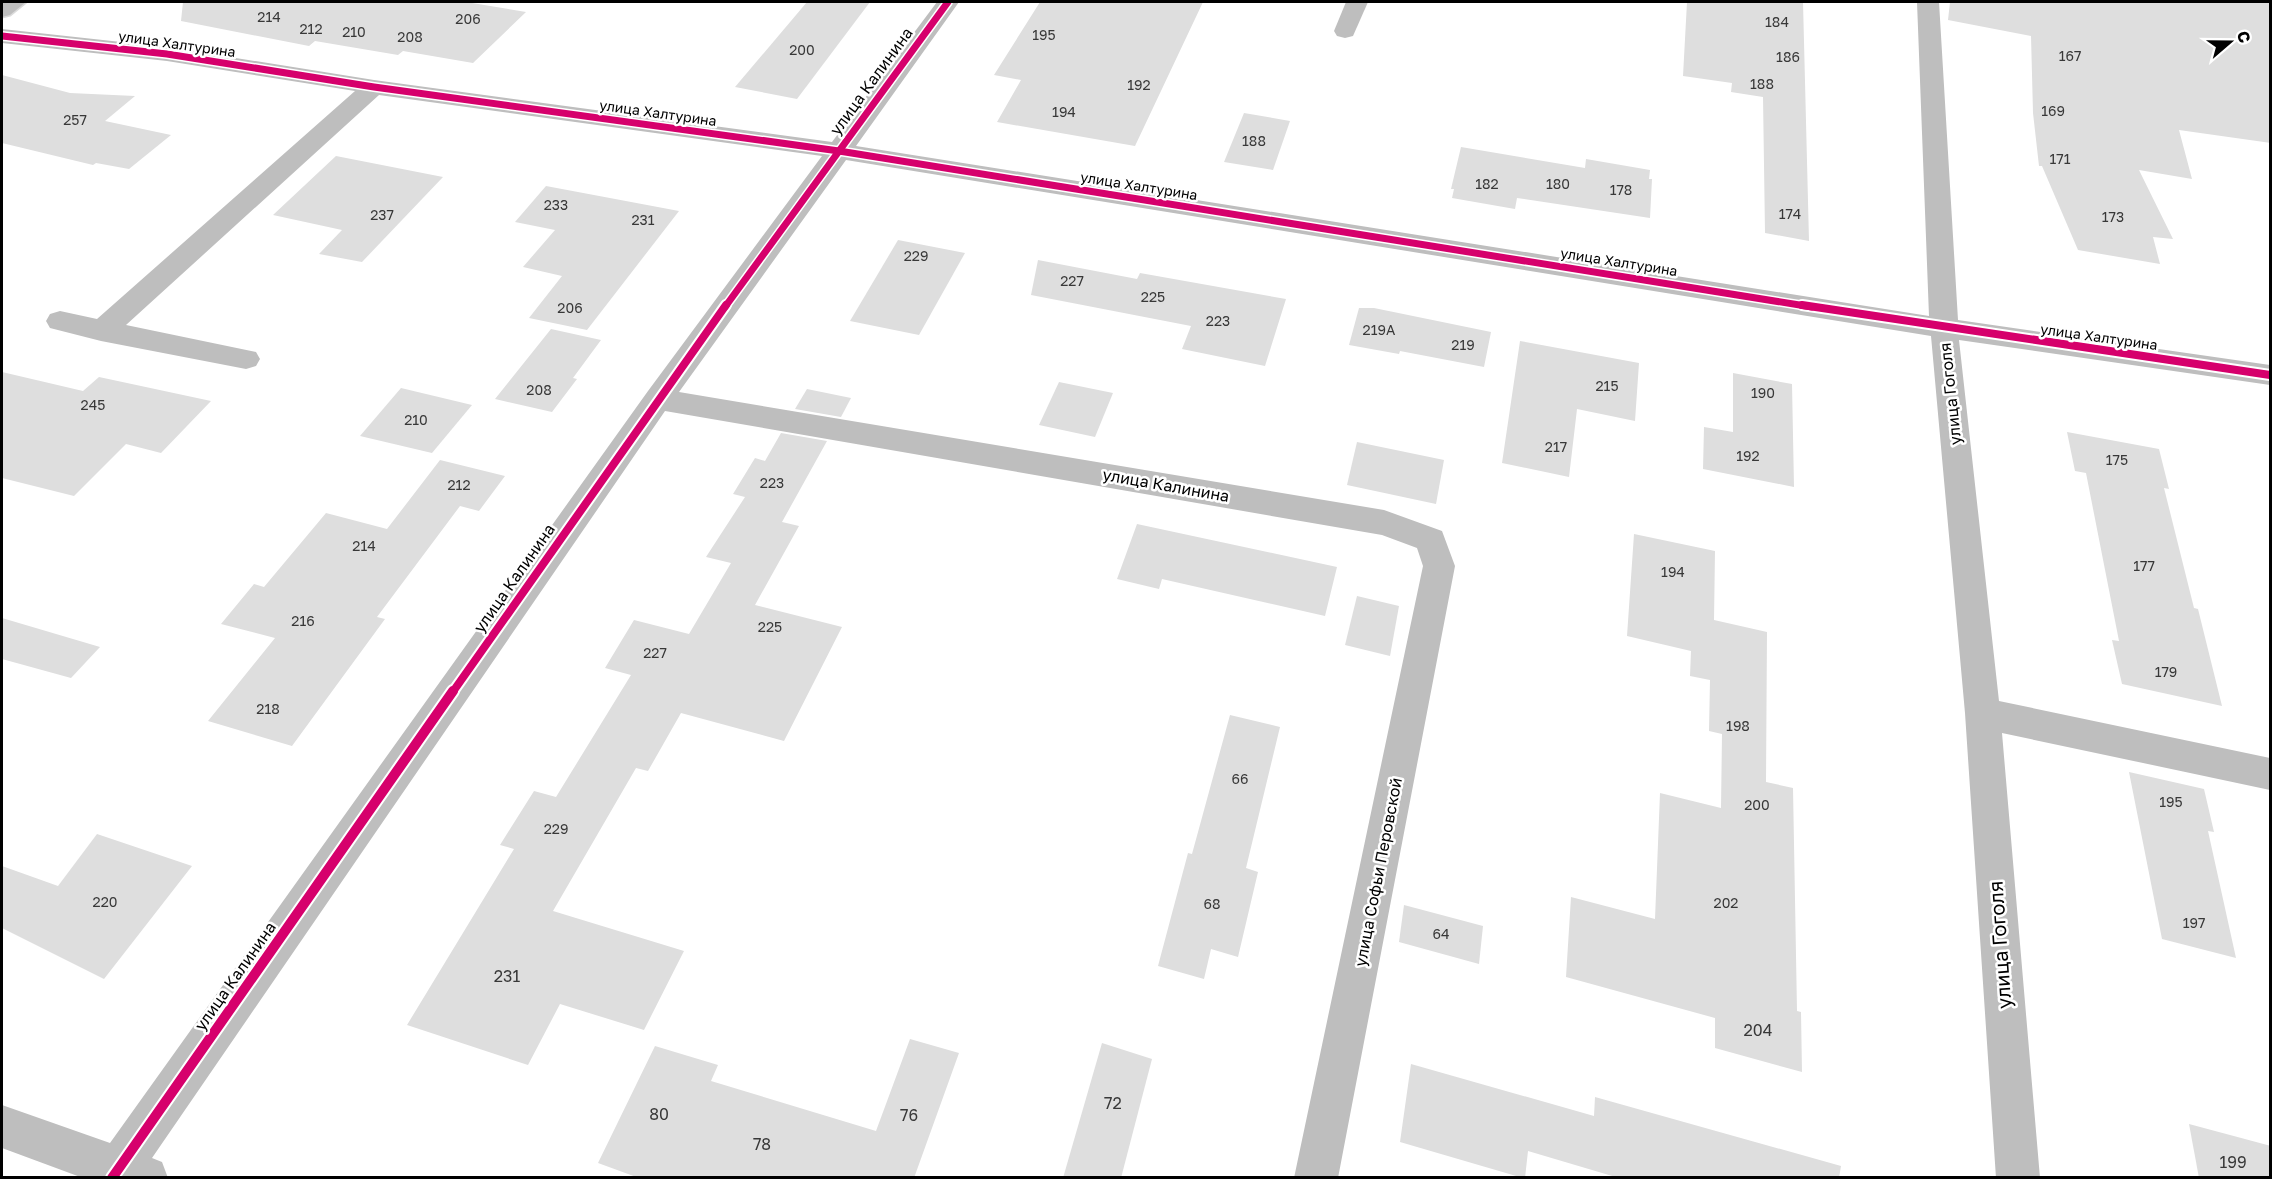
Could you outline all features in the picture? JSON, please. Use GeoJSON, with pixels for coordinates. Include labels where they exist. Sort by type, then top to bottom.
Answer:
{"type":"FeatureCollection","features":[{"type":"Feature","properties":{"kind":"street"},"geometry":{"type":"LineString","coordinates":[[2,10],[15,2]]}},
{"type":"Feature","properties":{"kind":"street","name":"улица Калинина"},"geometry":{"type":"LineString","coordinates":[[126,1174],[658,399],[948,2]]}},
{"type":"Feature","properties":{"kind":"street"},"geometry":{"type":"LineString","coordinates":[[1345,31],[1358,2]]}},
{"type":"Feature","properties":{"kind":"street","name":"улица Гоголя"},"geometry":{"type":"LineString","coordinates":[[1928,2],[1944,328],[1983,713],[2018,1178]]}},
{"type":"Feature","properties":{"kind":"street","name":"улица Халтурина"},"geometry":{"type":"LineString","coordinates":[[2,36],[167,54],[374,87],[839,152],[1944,328],[2271,375]]}},
{"type":"Feature","properties":{"kind":"street"},"geometry":{"type":"LineString","coordinates":[[101,331],[374,87]]}},
{"type":"Feature","properties":{"kind":"street"},"geometry":{"type":"LineString","coordinates":[[60,321],[246,359]]}},
{"type":"Feature","properties":{"kind":"street","name":"улица Калинина"},"geometry":{"type":"LineString","coordinates":[[658,399],[1384,523],[1431,540],[1439,566]]}},
{"type":"Feature","properties":{"kind":"street","name":"улица Софьи Перовской"},"geometry":{"type":"LineString","coordinates":[[1316,1178],[1439,566]]}},
{"type":"Feature","properties":{"kind":"street"},"geometry":{"type":"LineString","coordinates":[[1983,713],[2271,774]]}},
{"type":"Feature","properties":{"kind":"street"},"geometry":{"type":"LineString","coordinates":[[2,1126],[126,1174]]}},
{"type":"Feature","properties":{"kind":"building"},"geometry":{"type":"Polygon","coordinates":[[[183,2],[466,2],[526,12],[473,63],[403,51],[398,55],[315,41],[309,46],[181,21],[183,2]]]}},
{"type":"Feature","properties":{"kind":"building"},"geometry":{"type":"Polygon","coordinates":[[[807,2],[870,2],[797,99],[735,87],[807,2]]]}},
{"type":"Feature","properties":{"kind":"building"},"geometry":{"type":"Polygon","coordinates":[[[1040,2],[1203,2],[1135,146],[997,122],[1021,80],[994,75],[1040,2]]]}},
{"type":"Feature","properties":{"kind":"building"},"geometry":{"type":"Polygon","coordinates":[[[1687,2],[1803,2],[1809,241],[1765,233],[1763,97],[1731,92],[1732,83],[1683,76],[1687,2]]]}},
{"type":"Feature","properties":{"kind":"building"},"geometry":{"type":"Polygon","coordinates":[[[1950,2],[2271,2],[2271,143],[2179,130],[2192,179],[2139,170],[2173,239],[2153,237],[2160,264],[2078,250],[2042,166],[2039,166],[2033,113],[2031,36],[1948,20],[1950,2]]]}},
{"type":"Feature","properties":{"kind":"building"},"geometry":{"type":"Polygon","coordinates":[[[2,75],[70,93],[135,96],[105,121],[171,135],[129,169],[96,163],[93,165],[2,143],[2,75]]]}},
{"type":"Feature","properties":{"kind":"building"},"geometry":{"type":"Polygon","coordinates":[[[1244,113],[1290,121],[1273,170],[1224,162],[1244,113]]]}},
{"type":"Feature","properties":{"kind":"building"},"geometry":{"type":"Polygon","coordinates":[[[1461,147],[1585,168],[1586,159],[1650,170],[1649,179],[1652,179],[1650,218],[1517,198],[1515,209],[1452,198],[1454,189],[1451,189],[1461,147]]]}},
{"type":"Feature","properties":{"kind":"building"},"geometry":{"type":"Polygon","coordinates":[[[336,156],[443,177],[362,262],[319,254],[342,230],[273,215],[336,156]]]}},
{"type":"Feature","properties":{"kind":"building"},"geometry":{"type":"Polygon","coordinates":[[[546,186],[679,211],[587,330],[529,318],[562,276],[523,267],[555,230],[515,222],[546,186]]]}},
{"type":"Feature","properties":{"kind":"building"},"geometry":{"type":"Polygon","coordinates":[[[898,240],[965,253],[919,335],[850,321],[898,240]]]}},
{"type":"Feature","properties":{"kind":"building"},"geometry":{"type":"Polygon","coordinates":[[[1038,260],[1137,279],[1140,273],[1286,299],[1265,366],[1182,349],[1191,326],[1031,295],[1038,260]]]}},
{"type":"Feature","properties":{"kind":"building"},"geometry":{"type":"Polygon","coordinates":[[[1359,308],[1374,308],[1491,332],[1484,367],[1400,351],[1399,354],[1349,345],[1359,308]]]}},
{"type":"Feature","properties":{"kind":"building"},"geometry":{"type":"Polygon","coordinates":[[[551,329],[601,340],[573,378],[577,379],[552,412],[495,399],[551,329]]]}},
{"type":"Feature","properties":{"kind":"building"},"geometry":{"type":"Polygon","coordinates":[[[1520,341],[1639,363],[1635,421],[1577,409],[1569,477],[1502,463],[1520,341]]]}},
{"type":"Feature","properties":{"kind":"building"},"geometry":{"type":"Polygon","coordinates":[[[2,372],[83,391],[99,377],[211,401],[161,453],[126,444],[74,496],[2,478],[2,372]]]}},
{"type":"Feature","properties":{"kind":"building"},"geometry":{"type":"Polygon","coordinates":[[[1733,373],[1792,384],[1794,487],[1703,469],[1704,427],[1733,432],[1733,373]]]}},
{"type":"Feature","properties":{"kind":"building"},"geometry":{"type":"Polygon","coordinates":[[[1059,382],[1113,393],[1095,437],[1039,425],[1059,382]]]}},
{"type":"Feature","properties":{"kind":"building"},"geometry":{"type":"Polygon","coordinates":[[[401,388],[472,405],[432,453],[360,436],[401,388]]]}},
{"type":"Feature","properties":{"kind":"building"},"geometry":{"type":"Polygon","coordinates":[[[807,389],[851,398],[841,417],[795,409],[807,389]]]}},
{"type":"Feature","properties":{"kind":"building"},"geometry":{"type":"Polygon","coordinates":[[[2067,432],[2159,449],[2169,489],[2164,488],[2194,608],[2198,609],[2222,706],[2122,684],[2112,640],[2119,641],[2086,473],[2075,471],[2067,432]]]}},
{"type":"Feature","properties":{"kind":"building"},"geometry":{"type":"Polygon","coordinates":[[[781,433],[827,441],[782,522],[799,526],[755,605],[842,627],[784,741],[681,713],[648,771],[636,768],[553,911],[684,951],[644,1030],[560,1004],[528,1065],[407,1025],[514,849],[500,845],[534,791],[556,797],[631,675],[605,668],[634,620],[689,634],[731,563],[706,557],[745,497],[733,494],[755,458],[765,461],[781,433]]]}},
{"type":"Feature","properties":{"kind":"building"},"geometry":{"type":"Polygon","coordinates":[[[1357,442],[1444,460],[1436,504],[1347,485],[1357,442]]]}},
{"type":"Feature","properties":{"kind":"building"},"geometry":{"type":"Polygon","coordinates":[[[440,460],[505,476],[479,511],[460,506],[377,617],[385,619],[292,746],[208,721],[275,638],[221,624],[254,584],[264,587],[326,513],[387,529],[440,460]]]}},
{"type":"Feature","properties":{"kind":"building"},"geometry":{"type":"Polygon","coordinates":[[[1137,524],[1337,567],[1325,616],[1162,579],[1159,589],[1117,579],[1137,524]]]}},
{"type":"Feature","properties":{"kind":"building"},"geometry":{"type":"Polygon","coordinates":[[[1634,534],[1715,551],[1714,620],[1767,632],[1766,782],[1793,788],[1797,1011],[1801,1012],[1802,1072],[1715,1048],[1715,1018],[1566,977],[1571,897],[1655,919],[1660,793],[1721,808],[1722,734],[1709,731],[1710,680],[1690,676],[1691,651],[1627,636],[1634,534]]]}},
{"type":"Feature","properties":{"kind":"building"},"geometry":{"type":"Polygon","coordinates":[[[1357,596],[1399,606],[1390,656],[1345,645],[1357,596]]]}},
{"type":"Feature","properties":{"kind":"building"},"geometry":{"type":"Polygon","coordinates":[[[2,618],[100,647],[71,678],[2,659],[2,618]]]}},
{"type":"Feature","properties":{"kind":"building"},"geometry":{"type":"Polygon","coordinates":[[[1230,715],[1280,727],[1246,868],[1258,872],[1238,957],[1211,949],[1204,979],[1158,966],[1188,853],[1192,854],[1230,715]]]}},
{"type":"Feature","properties":{"kind":"building"},"geometry":{"type":"Polygon","coordinates":[[[2129,772],[2204,789],[2214,832],[2208,831],[2236,958],[2162,939],[2129,772]]]}},
{"type":"Feature","properties":{"kind":"building"},"geometry":{"type":"Polygon","coordinates":[[[97,834],[192,866],[104,979],[2,928],[2,866],[58,886],[97,834]]]}},
{"type":"Feature","properties":{"kind":"building"},"geometry":{"type":"Polygon","coordinates":[[[1404,905],[1483,926],[1479,964],[1399,942],[1404,905]]]}},
{"type":"Feature","properties":{"kind":"building"},"geometry":{"type":"Polygon","coordinates":[[[910,1039],[959,1053],[914,1178],[639,1178],[598,1163],[655,1046],[718,1065],[711,1081],[876,1131],[910,1039]]]}},
{"type":"Feature","properties":{"kind":"building"},"geometry":{"type":"Polygon","coordinates":[[[1102,1043],[1152,1059],[1121,1178],[1063,1178],[1102,1043]]]}},
{"type":"Feature","properties":{"kind":"building"},"geometry":{"type":"Polygon","coordinates":[[[1411,1064],[1594,1116],[1595,1097],[1841,1166],[1839,1178],[1619,1178],[1528,1151],[1525,1178],[1523,1178],[1400,1142],[1411,1064]]]}},
{"type":"Feature","properties":{"kind":"building"},"geometry":{"type":"Polygon","coordinates":[[[2189,1124],[2271,1146],[2271,1178],[2199,1178],[2189,1124]]]}},
{"type":"Feature","properties":{"kind":"cycle path"},"geometry":{"type":"LineString","coordinates":[[112,1178],[658,399],[948,2]]}},
{"type":"Feature","properties":{"kind":"cycle path"},"geometry":{"type":"LineString","coordinates":[[2,36],[167,54],[374,87],[839,151],[1944,328],[2270,375]]}}]}
